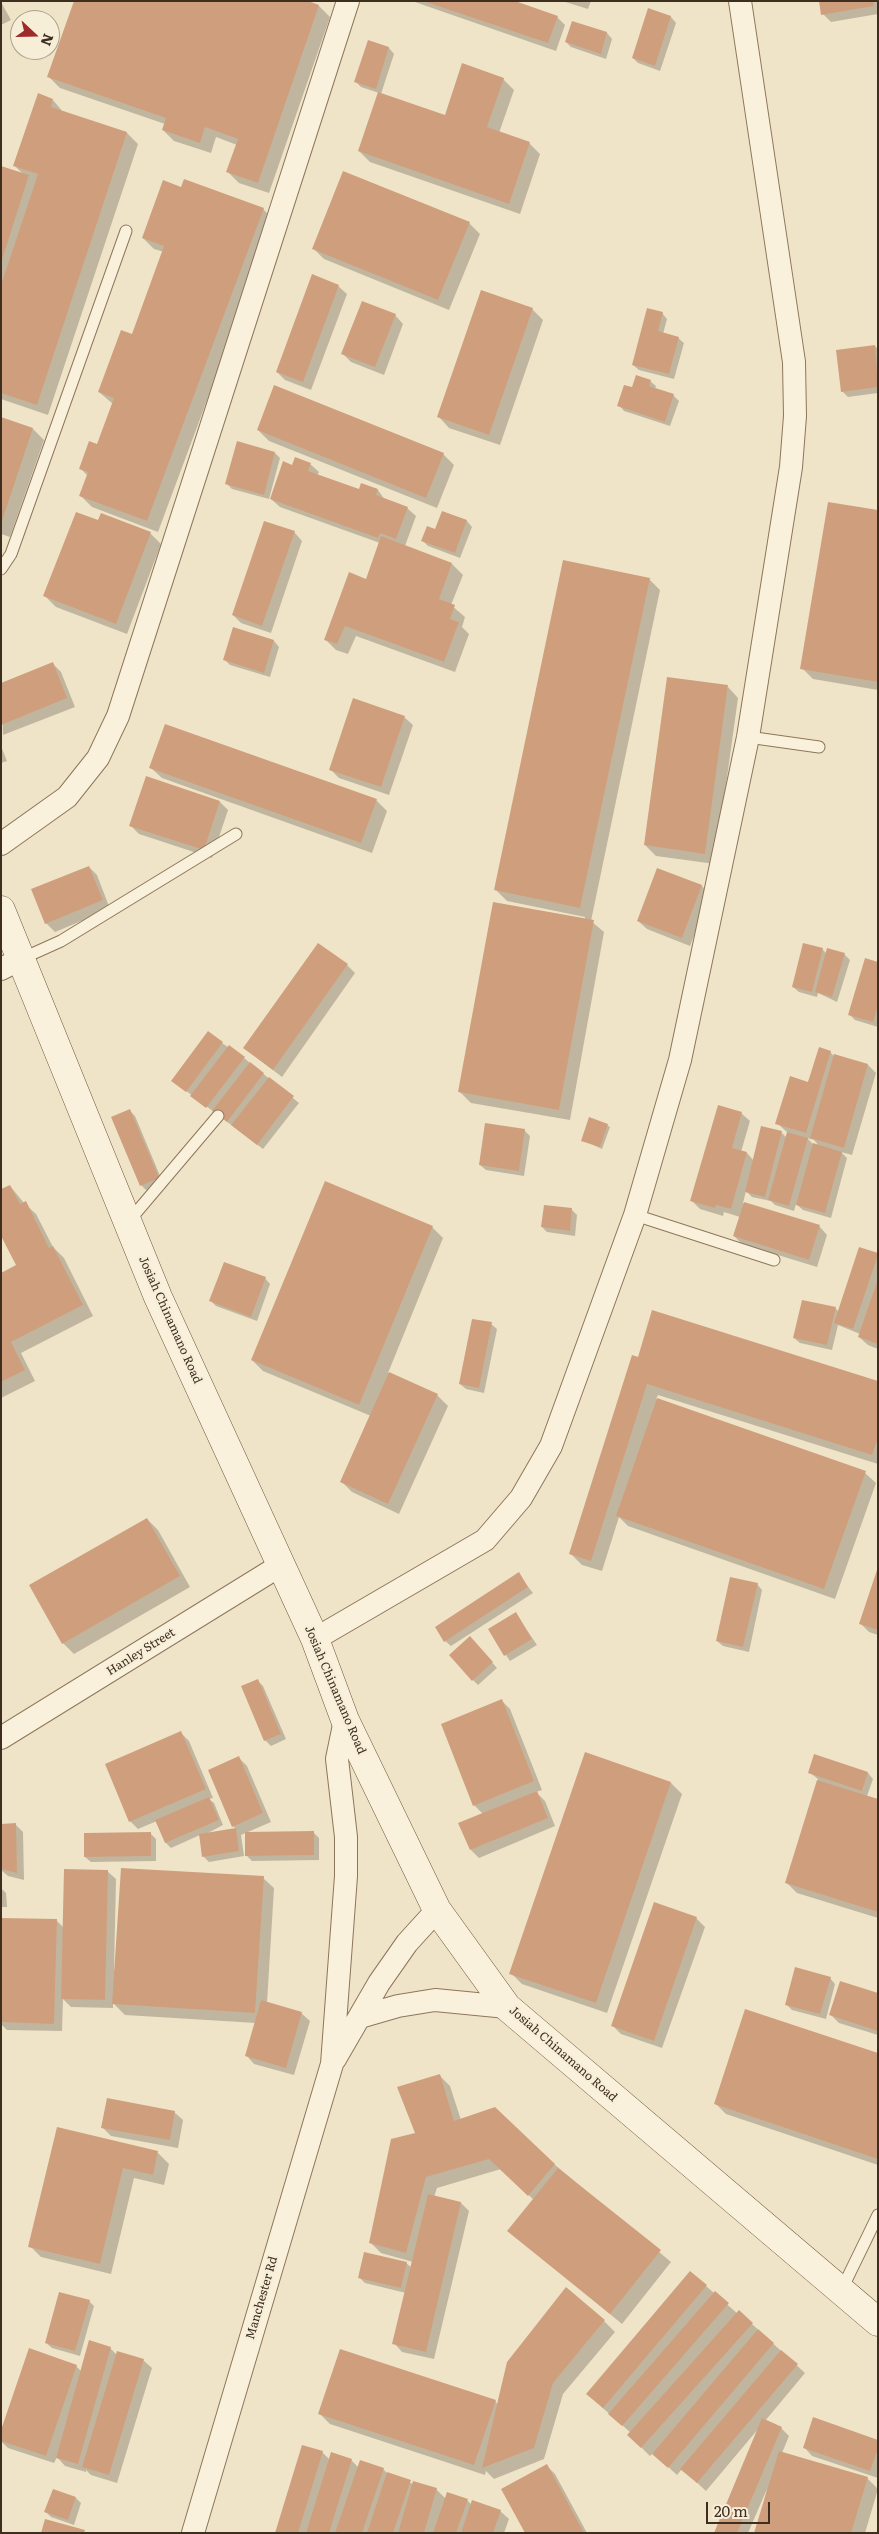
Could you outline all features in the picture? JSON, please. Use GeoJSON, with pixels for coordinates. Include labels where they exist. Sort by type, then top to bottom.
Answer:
{"type":"FeatureCollection","features":[{"type":"Feature","properties":{"kind":"street"},"geometry":{"type":"LineString","coordinates":[[1,844],[67,797],[98,758],[118,716],[348,1]]}},
{"type":"Feature","properties":{"kind":"street"},"geometry":{"type":"LineString","coordinates":[[315,1639],[485,1540],[521,1498],[551,1446],[635,1215],[680,1060],[748,737],[791,467],[795,416],[794,362],[740,1]]}},
{"type":"Feature","properties":{"kind":"street","name":"Josiah Chinamano Road"},"geometry":{"type":"LineString","coordinates":[[1,910],[11,964],[128,1222],[158,1297],[315,1639],[344,1720],[437,1910],[507,2006],[878,2322]]}},
{"type":"Feature","properties":{"kind":"street","name":"Hanley Street"},"geometry":{"type":"LineString","coordinates":[[1,1738],[280,1566]]}},
{"type":"Feature","properties":{"kind":"street"},"geometry":{"type":"LineString","coordinates":[[332,2064],[346,1876],[346,1837],[337,1759],[344,1720]]}},
{"type":"Feature","properties":{"kind":"street"},"geometry":{"type":"LineString","coordinates":[[332,2064],[379,1983],[407,1943],[437,1910]]}},
{"type":"Feature","properties":{"kind":"street"},"geometry":{"type":"LineString","coordinates":[[360,2017],[398,2006],[435,2000],[507,2006]]}},
{"type":"Feature","properties":{"kind":"street","name":"Manchester Rd"},"geometry":{"type":"LineString","coordinates":[[193,2533],[332,2064]]}},
{"type":"Feature","properties":{"kind":"lane"},"geometry":{"type":"LineString","coordinates":[[1,569],[11,554],[126,231]]}},
{"type":"Feature","properties":{"kind":"lane"},"geometry":{"type":"LineString","coordinates":[[748,737],[820,747]]}},
{"type":"Feature","properties":{"kind":"lane"},"geometry":{"type":"LineString","coordinates":[[11,964],[61,941],[236,834]]}},
{"type":"Feature","properties":{"kind":"lane"},"geometry":{"type":"LineString","coordinates":[[128,1222],[218,1116]]}},
{"type":"Feature","properties":{"kind":"lane"},"geometry":{"type":"LineString","coordinates":[[635,1215],[774,1260]]}},
{"type":"Feature","properties":{"kind":"lane"},"geometry":{"type":"LineString","coordinates":[[841,2291],[878,2215]]}},
{"type":"Feature","properties":{"kind":"building"},"geometry":{"type":"Polygon","coordinates":[[[74,1],[308,1],[319,5],[258,183],[226,172],[238,139],[205,127],[200,143],[162,130],[166,118],[47,77],[53,60],[60,60],[60,40],[74,1]]]}},
{"type":"Feature","properties":{"kind":"building"},"geometry":{"type":"Polygon","coordinates":[[[515,1],[558,16],[548,43],[426,2],[515,1]]]}},
{"type":"Feature","properties":{"kind":"building"},"geometry":{"type":"Polygon","coordinates":[[[819,1],[873,1],[874,6],[821,15],[819,1]]]}},
{"type":"Feature","properties":{"kind":"building"},"geometry":{"type":"Polygon","coordinates":[[[648,8],[671,16],[655,66],[632,58],[648,8]]]}},
{"type":"Feature","properties":{"kind":"building"},"geometry":{"type":"Polygon","coordinates":[[[572,21],[607,32],[601,54],[565,42],[572,21]]]}},
{"type":"Feature","properties":{"kind":"building"},"geometry":{"type":"Polygon","coordinates":[[[368,40],[389,47],[376,89],[354,82],[368,40]]]}},
{"type":"Feature","properties":{"kind":"building"},"geometry":{"type":"Polygon","coordinates":[[[462,63],[504,78],[487,127],[530,142],[509,204],[358,151],[378,92],[445,115],[462,63]]]}},
{"type":"Feature","properties":{"kind":"building"},"geometry":{"type":"Polygon","coordinates":[[[38,93],[53,99],[51,107],[127,132],[37,405],[1,393],[1,285],[38,174],[13,166],[38,93]]]}},
{"type":"Feature","properties":{"kind":"building"},"geometry":{"type":"Polygon","coordinates":[[[1,166],[29,175],[2,260],[1,260],[1,166]]]}},
{"type":"Feature","properties":{"kind":"building"},"geometry":{"type":"Polygon","coordinates":[[[343,171],[470,222],[438,300],[312,249],[343,171]]]}},
{"type":"Feature","properties":{"kind":"building"},"geometry":{"type":"Polygon","coordinates":[[[184,179],[264,208],[147,521],[79,496],[88,472],[79,469],[89,441],[97,444],[114,398],[98,392],[121,330],[132,334],[164,246],[142,238],[163,180],[181,187],[184,179]]]}},
{"type":"Feature","properties":{"kind":"building"},"geometry":{"type":"Polygon","coordinates":[[[312,274],[339,285],[303,382],[276,372],[312,274]]]}},
{"type":"Feature","properties":{"kind":"building"},"geometry":{"type":"Polygon","coordinates":[[[481,290],[533,308],[489,435],[437,417],[481,290]]]}},
{"type":"Feature","properties":{"kind":"building"},"geometry":{"type":"Polygon","coordinates":[[[362,301],[396,314],[375,367],[341,354],[362,301]]]}},
{"type":"Feature","properties":{"kind":"building"},"geometry":{"type":"Polygon","coordinates":[[[647,308],[663,312],[658,331],[679,337],[669,374],[632,365],[647,308]]]}},
{"type":"Feature","properties":{"kind":"building"},"geometry":{"type":"Polygon","coordinates":[[[875,345],[878,387],[841,392],[836,350],[875,345]]]}},
{"type":"Feature","properties":{"kind":"building"},"geometry":{"type":"Polygon","coordinates":[[[636,375],[651,380],[649,386],[674,394],[665,422],[617,406],[624,385],[632,387],[636,375]]]}},
{"type":"Feature","properties":{"kind":"building"},"geometry":{"type":"Polygon","coordinates":[[[274,385],[444,453],[426,498],[257,430],[274,385]]]}},
{"type":"Feature","properties":{"kind":"building"},"geometry":{"type":"Polygon","coordinates":[[[1,417],[33,428],[2,521],[1,521],[1,417]]]}},
{"type":"Feature","properties":{"kind":"building"},"geometry":{"type":"Polygon","coordinates":[[[237,441],[275,452],[264,495],[225,484],[237,441]]]}},
{"type":"Feature","properties":{"kind":"building"},"geometry":{"type":"Polygon","coordinates":[[[295,457],[311,463],[308,471],[359,489],[361,483],[378,489],[376,495],[408,507],[396,539],[380,533],[378,538],[270,499],[283,461],[292,465],[295,457]]]}},
{"type":"Feature","properties":{"kind":"building"},"geometry":{"type":"Polygon","coordinates":[[[828,502],[878,510],[878,682],[800,669],[828,502]]]}},
{"type":"Feature","properties":{"kind":"building"},"geometry":{"type":"Polygon","coordinates":[[[442,511],[467,520],[455,553],[421,541],[427,526],[435,529],[442,511]]]}},
{"type":"Feature","properties":{"kind":"building"},"geometry":{"type":"Polygon","coordinates":[[[76,512],[98,520],[101,513],[151,532],[116,624],[43,596],[76,512]]]}},
{"type":"Feature","properties":{"kind":"building"},"geometry":{"type":"Polygon","coordinates":[[[264,521],[295,531],[262,626],[232,615],[264,521]]]}},
{"type":"Feature","properties":{"kind":"building"},"geometry":{"type":"Polygon","coordinates":[[[381,536],[452,563],[439,599],[455,605],[450,619],[459,622],[444,662],[345,626],[337,644],[324,640],[349,572],[366,579],[381,536]]]}},
{"type":"Feature","properties":{"kind":"building"},"geometry":{"type":"Polygon","coordinates":[[[563,560],[650,578],[580,908],[494,890],[563,560]]]}},
{"type":"Feature","properties":{"kind":"building"},"geometry":{"type":"Polygon","coordinates":[[[233,627],[274,640],[264,673],[223,660],[233,627]]]}},
{"type":"Feature","properties":{"kind":"building"},"geometry":{"type":"Polygon","coordinates":[[[53,662],[67,698],[1,725],[1,683],[53,662]]]}},
{"type":"Feature","properties":{"kind":"building"},"geometry":{"type":"Polygon","coordinates":[[[667,677],[728,685],[705,854],[644,845],[667,677]]]}},
{"type":"Feature","properties":{"kind":"building"},"geometry":{"type":"Polygon","coordinates":[[[353,698],[405,716],[381,787],[329,770],[353,698]]]}},
{"type":"Feature","properties":{"kind":"building"},"geometry":{"type":"Polygon","coordinates":[[[165,724],[377,799],[361,843],[149,768],[165,724]]]}},
{"type":"Feature","properties":{"kind":"building"},"geometry":{"type":"Polygon","coordinates":[[[146,776],[220,801],[204,850],[129,826],[146,776]]]}},
{"type":"Feature","properties":{"kind":"building"},"geometry":{"type":"Polygon","coordinates":[[[89,866],[103,900],[45,924],[31,889],[89,866]]]}},
{"type":"Feature","properties":{"kind":"building"},"geometry":{"type":"Polygon","coordinates":[[[657,868],[702,885],[682,938],[637,921],[657,868]]]}},
{"type":"Feature","properties":{"kind":"building"},"geometry":{"type":"Polygon","coordinates":[[[493,902],[594,920],[559,1110],[458,1092],[493,902]]]}},
{"type":"Feature","properties":{"kind":"building"},"geometry":{"type":"Polygon","coordinates":[[[318,943],[348,964],[273,1070],[243,1048],[318,943]]]}},
{"type":"Feature","properties":{"kind":"building"},"geometry":{"type":"Polygon","coordinates":[[[803,943],[823,948],[812,992],[792,987],[803,943]]]}},
{"type":"Feature","properties":{"kind":"building"},"geometry":{"type":"Polygon","coordinates":[[[827,948],[845,953],[832,997],[815,992],[827,948]]]}},
{"type":"Feature","properties":{"kind":"building"},"geometry":{"type":"Polygon","coordinates":[[[865,958],[878,962],[878,1006],[873,1022],[848,1015],[865,958]]]}},
{"type":"Feature","properties":{"kind":"building"},"geometry":{"type":"Polygon","coordinates":[[[208,1031],[223,1042],[186,1092],[171,1081],[208,1031]]]}},
{"type":"Feature","properties":{"kind":"building"},"geometry":{"type":"Polygon","coordinates":[[[229,1045],[245,1057],[206,1108],[190,1096],[229,1045]]]}},
{"type":"Feature","properties":{"kind":"building"},"geometry":{"type":"Polygon","coordinates":[[[819,1047],[831,1051],[806,1133],[775,1124],[790,1076],[808,1082],[819,1047]]]}},
{"type":"Feature","properties":{"kind":"building"},"geometry":{"type":"Polygon","coordinates":[[[834,1054],[868,1064],[844,1148],[810,1138],[834,1054]]]}},
{"type":"Feature","properties":{"kind":"building"},"geometry":{"type":"Polygon","coordinates":[[[250,1062],[264,1073],[227,1122],[212,1111],[250,1062]]]}},
{"type":"Feature","properties":{"kind":"building"},"geometry":{"type":"Polygon","coordinates":[[[269,1077],[294,1096],[257,1145],[231,1125],[269,1077]]]}},
{"type":"Feature","properties":{"kind":"building"},"geometry":{"type":"Polygon","coordinates":[[[718,1105],[742,1112],[732,1148],[747,1152],[731,1209],[716,1205],[715,1208],[690,1201],[718,1105]]]}},
{"type":"Feature","properties":{"kind":"building"},"geometry":{"type":"Polygon","coordinates":[[[130,1109],[159,1178],[140,1186],[111,1117],[130,1109]]]}},
{"type":"Feature","properties":{"kind":"building"},"geometry":{"type":"Polygon","coordinates":[[[589,1117],[608,1124],[600,1147],[581,1141],[589,1117]]]}},
{"type":"Feature","properties":{"kind":"building"},"geometry":{"type":"Polygon","coordinates":[[[485,1123],[525,1129],[519,1171],[479,1165],[485,1123]]]}},
{"type":"Feature","properties":{"kind":"building"},"geometry":{"type":"Polygon","coordinates":[[[761,1126],[782,1131],[765,1197],[745,1192],[761,1126]]]}},
{"type":"Feature","properties":{"kind":"building"},"geometry":{"type":"Polygon","coordinates":[[[787,1132],[808,1138],[789,1206],[768,1200],[787,1132]]]}},
{"type":"Feature","properties":{"kind":"building"},"geometry":{"type":"Polygon","coordinates":[[[813,1143],[842,1152],[825,1213],[796,1205],[813,1143]]]}},
{"type":"Feature","properties":{"kind":"building"},"geometry":{"type":"Polygon","coordinates":[[[325,1181],[433,1226],[359,1405],[251,1360],[325,1181]]]}},
{"type":"Feature","properties":{"kind":"building"},"geometry":{"type":"Polygon","coordinates":[[[10,1185],[20,1204],[26,1201],[49,1248],[53,1246],[83,1305],[11,1342],[25,1370],[1,1382],[1,1273],[16,1265],[1,1236],[1,1189],[10,1185]]]}},
{"type":"Feature","properties":{"kind":"building"},"geometry":{"type":"Polygon","coordinates":[[[744,1202],[820,1225],[809,1260],[733,1236],[744,1202]]]}},
{"type":"Feature","properties":{"kind":"building"},"geometry":{"type":"Polygon","coordinates":[[[544,1205],[572,1208],[570,1231],[541,1227],[544,1205]]]}},
{"type":"Feature","properties":{"kind":"building"},"geometry":{"type":"Polygon","coordinates":[[[859,1247],[878,1253],[878,1255],[853,1329],[834,1323],[859,1247]]]}},
{"type":"Feature","properties":{"kind":"building"},"geometry":{"type":"Polygon","coordinates":[[[224,1262],[266,1277],[251,1317],[209,1301],[224,1262]]]}},
{"type":"Feature","properties":{"kind":"building"},"geometry":{"type":"Polygon","coordinates":[[[878,1279],[878,1344],[858,1337],[878,1279]]]}},
{"type":"Feature","properties":{"kind":"building"},"geometry":{"type":"Polygon","coordinates":[[[802,1300],[836,1307],[827,1345],[793,1338],[802,1300]]]}},
{"type":"Feature","properties":{"kind":"building"},"geometry":{"type":"Polygon","coordinates":[[[652,1310],[878,1381],[878,1438],[872,1455],[647,1384],[591,1561],[569,1554],[632,1355],[638,1357],[652,1310]]]}},
{"type":"Feature","properties":{"kind":"building"},"geometry":{"type":"Polygon","coordinates":[[[472,1319],[492,1322],[479,1388],[459,1384],[472,1319]]]}},
{"type":"Feature","properties":{"kind":"building"},"geometry":{"type":"Polygon","coordinates":[[[389,1372],[438,1394],[388,1504],[340,1482],[389,1372]]]}},
{"type":"Feature","properties":{"kind":"building"},"geometry":{"type":"Polygon","coordinates":[[[657,1398],[866,1471],[824,1589],[616,1516],[657,1398]]]}},
{"type":"Feature","properties":{"kind":"building"},"geometry":{"type":"Polygon","coordinates":[[[147,1518],[180,1576],[62,1644],[29,1585],[147,1518]]]}},
{"type":"Feature","properties":{"kind":"building"},"geometry":{"type":"Polygon","coordinates":[[[878,1567],[878,1630],[859,1624],[878,1567]]]}},
{"type":"Feature","properties":{"kind":"building"},"geometry":{"type":"Polygon","coordinates":[[[519,1572],[528,1587],[444,1642],[435,1627],[519,1572]]]}},
{"type":"Feature","properties":{"kind":"building"},"geometry":{"type":"Polygon","coordinates":[[[730,1577],[758,1583],[743,1647],[716,1641],[730,1577]]]}},
{"type":"Feature","properties":{"kind":"building"},"geometry":{"type":"Polygon","coordinates":[[[516,1612],[532,1639],[504,1656],[488,1629],[516,1612]]]}},
{"type":"Feature","properties":{"kind":"building"},"geometry":{"type":"Polygon","coordinates":[[[470,1636],[493,1662],[472,1681],[449,1655],[470,1636]]]}},
{"type":"Feature","properties":{"kind":"building"},"geometry":{"type":"Polygon","coordinates":[[[258,1679],[281,1734],[264,1741],[241,1686],[258,1679]]]}},
{"type":"Feature","properties":{"kind":"building"},"geometry":{"type":"Polygon","coordinates":[[[502,1699],[534,1781],[473,1806],[441,1724],[502,1699]]]}},
{"type":"Feature","properties":{"kind":"building"},"geometry":{"type":"Polygon","coordinates":[[[181,1731],[206,1789],[129,1822],[105,1764],[181,1731]]]}},
{"type":"Feature","properties":{"kind":"building"},"geometry":{"type":"Polygon","coordinates":[[[585,1752],[671,1782],[596,2003],[509,1974],[585,1752]]]}},
{"type":"Feature","properties":{"kind":"building"},"geometry":{"type":"Polygon","coordinates":[[[814,1754],[868,1772],[862,1791],[808,1773],[814,1754]]]}},
{"type":"Feature","properties":{"kind":"building"},"geometry":{"type":"Polygon","coordinates":[[[239,1756],[263,1813],[232,1827],[208,1770],[239,1756]]]}},
{"type":"Feature","properties":{"kind":"building"},"geometry":{"type":"Polygon","coordinates":[[[817,1780],[878,1799],[878,1912],[785,1883],[817,1780]]]}},
{"type":"Feature","properties":{"kind":"building"},"geometry":{"type":"Polygon","coordinates":[[[537,1791],[548,1818],[470,1850],[458,1823],[537,1791]]]}},
{"type":"Feature","properties":{"kind":"building"},"geometry":{"type":"Polygon","coordinates":[[[209,1797],[219,1820],[165,1843],[155,1820],[209,1797]]]}},
{"type":"Feature","properties":{"kind":"building"},"geometry":{"type":"Polygon","coordinates":[[[16,1823],[17,1873],[1,1869],[1,1824],[16,1823]]]}},
{"type":"Feature","properties":{"kind":"building"},"geometry":{"type":"Polygon","coordinates":[[[236,1828],[239,1851],[202,1857],[199,1834],[236,1828]]]}},
{"type":"Feature","properties":{"kind":"building"},"geometry":{"type":"Polygon","coordinates":[[[314,1831],[314,1855],[245,1856],[245,1832],[314,1831]]]}},
{"type":"Feature","properties":{"kind":"building"},"geometry":{"type":"Polygon","coordinates":[[[151,1832],[151,1856],[84,1857],[84,1833],[151,1832]]]}},
{"type":"Feature","properties":{"kind":"building"},"geometry":{"type":"Polygon","coordinates":[[[121,1868],[264,1876],[255,2013],[112,2004],[121,1868]]]}},
{"type":"Feature","properties":{"kind":"building"},"geometry":{"type":"Polygon","coordinates":[[[64,1869],[108,1870],[105,2000],[61,1999],[64,1869]]]}},
{"type":"Feature","properties":{"kind":"building"},"geometry":{"type":"Polygon","coordinates":[[[654,1902],[697,1917],[654,2041],[611,2026],[654,1902]]]}},
{"type":"Feature","properties":{"kind":"building"},"geometry":{"type":"Polygon","coordinates":[[[1,1918],[57,1919],[54,2024],[1,2022],[1,1918]]]}},
{"type":"Feature","properties":{"kind":"building"},"geometry":{"type":"Polygon","coordinates":[[[795,1967],[831,1977],[820,2014],[785,2005],[795,1967]]]}},
{"type":"Feature","properties":{"kind":"building"},"geometry":{"type":"Polygon","coordinates":[[[840,1981],[878,1993],[878,2031],[829,2015],[840,1981]]]}},
{"type":"Feature","properties":{"kind":"building"},"geometry":{"type":"Polygon","coordinates":[[[261,2000],[302,2012],[286,2068],[245,2056],[261,2000]]]}},
{"type":"Feature","properties":{"kind":"building"},"geometry":{"type":"Polygon","coordinates":[[[745,2009],[878,2053],[878,2159],[714,2104],[745,2009]]]}},
{"type":"Feature","properties":{"kind":"building"},"geometry":{"type":"Polygon","coordinates":[[[440,2074],[454,2121],[495,2107],[555,2164],[528,2196],[489,2159],[426,2177],[406,2253],[369,2243],[391,2139],[415,2133],[397,2087],[440,2074]]]}},
{"type":"Feature","properties":{"kind":"building"},"geometry":{"type":"Polygon","coordinates":[[[107,2098],[175,2111],[170,2140],[101,2128],[107,2098]]]}},
{"type":"Feature","properties":{"kind":"building"},"geometry":{"type":"Polygon","coordinates":[[[57,2127],[158,2151],[153,2175],[123,2168],[100,2264],[28,2247],[57,2127]]]}},
{"type":"Feature","properties":{"kind":"building"},"geometry":{"type":"Polygon","coordinates":[[[558,2168],[661,2250],[610,2314],[507,2231],[558,2168]]]}},
{"type":"Feature","properties":{"kind":"building"},"geometry":{"type":"Polygon","coordinates":[[[428,2194],[461,2202],[426,2352],[392,2344],[428,2194]]]}},
{"type":"Feature","properties":{"kind":"building"},"geometry":{"type":"Polygon","coordinates":[[[364,2252],[407,2262],[401,2288],[358,2278],[364,2252]]]}},
{"type":"Feature","properties":{"kind":"building"},"geometry":{"type":"Polygon","coordinates":[[[690,2271],[707,2285],[603,2408],[586,2394],[690,2271]]]}},
{"type":"Feature","properties":{"kind":"building"},"geometry":{"type":"Polygon","coordinates":[[[566,2287],[605,2320],[553,2383],[534,2448],[482,2468],[507,2362],[566,2287]]]}},
{"type":"Feature","properties":{"kind":"building"},"geometry":{"type":"Polygon","coordinates":[[[715,2291],[729,2303],[622,2426],[608,2414],[715,2291]]]}},
{"type":"Feature","properties":{"kind":"building"},"geometry":{"type":"Polygon","coordinates":[[[59,2292],[90,2300],[75,2351],[45,2343],[59,2292]]]}},
{"type":"Feature","properties":{"kind":"building"},"geometry":{"type":"Polygon","coordinates":[[[739,2310],[753,2323],[641,2448],[627,2435],[739,2310]]]}},
{"type":"Feature","properties":{"kind":"building"},"geometry":{"type":"Polygon","coordinates":[[[758,2329],[774,2343],[668,2468],[652,2454],[758,2329]]]}},
{"type":"Feature","properties":{"kind":"building"},"geometry":{"type":"Polygon","coordinates":[[[89,2340],[111,2347],[78,2464],[56,2458],[89,2340]]]}},
{"type":"Feature","properties":{"kind":"building"},"geometry":{"type":"Polygon","coordinates":[[[29,2348],[77,2365],[46,2456],[1,2441],[1,2430],[29,2348]]]}},
{"type":"Feature","properties":{"kind":"building"},"geometry":{"type":"Polygon","coordinates":[[[340,2349],[496,2400],[474,2465],[318,2414],[340,2349]]]}},
{"type":"Feature","properties":{"kind":"building"},"geometry":{"type":"Polygon","coordinates":[[[781,2350],[798,2364],[697,2483],[680,2469],[781,2350]]]}},
{"type":"Feature","properties":{"kind":"building"},"geometry":{"type":"Polygon","coordinates":[[[117,2351],[144,2359],[109,2475],[82,2467],[117,2351]]]}},
{"type":"Feature","properties":{"kind":"building"},"geometry":{"type":"Polygon","coordinates":[[[813,2417],[878,2440],[878,2449],[870,2471],[803,2448],[813,2417]]]}},
{"type":"Feature","properties":{"kind":"building"},"geometry":{"type":"Polygon","coordinates":[[[762,2418],[782,2427],[737,2533],[714,2533],[762,2418]]]}},
{"type":"Feature","properties":{"kind":"building"},"geometry":{"type":"Polygon","coordinates":[[[302,2445],[323,2451],[298,2533],[275,2533],[302,2445]]]}},
{"type":"Feature","properties":{"kind":"building"},"geometry":{"type":"Polygon","coordinates":[[[779,2451],[868,2477],[851,2533],[754,2533],[779,2451]]]}},
{"type":"Feature","properties":{"kind":"building"},"geometry":{"type":"Polygon","coordinates":[[[331,2452],[352,2459],[329,2533],[306,2533],[331,2452]]]}},
{"type":"Feature","properties":{"kind":"building"},"geometry":{"type":"Polygon","coordinates":[[[360,2460],[384,2468],[362,2533],[335,2533],[360,2460]]]}},
{"type":"Feature","properties":{"kind":"building"},"geometry":{"type":"Polygon","coordinates":[[[547,2464],[584,2533],[525,2533],[501,2489],[547,2464]]]}},
{"type":"Feature","properties":{"kind":"building"},"geometry":{"type":"Polygon","coordinates":[[[387,2472],[411,2480],[393,2533],[367,2533],[387,2472]]]}},
{"type":"Feature","properties":{"kind":"building"},"geometry":{"type":"Polygon","coordinates":[[[413,2481],[437,2488],[424,2533],[398,2533],[413,2481]]]}},
{"type":"Feature","properties":{"kind":"building"},"geometry":{"type":"Polygon","coordinates":[[[53,2489],[76,2497],[68,2520],[44,2512],[53,2489]]]}},
{"type":"Feature","properties":{"kind":"building"},"geometry":{"type":"Polygon","coordinates":[[[447,2492],[468,2499],[456,2533],[433,2533],[447,2492]]]}},
{"type":"Feature","properties":{"kind":"building"},"geometry":{"type":"Polygon","coordinates":[[[472,2500],[501,2510],[493,2533],[461,2533],[472,2500]]]}},
{"type":"Feature","properties":{"kind":"building"},"geometry":{"type":"Polygon","coordinates":[[[45,2519],[85,2530],[84,2533],[41,2533],[45,2519]]]}}]}
